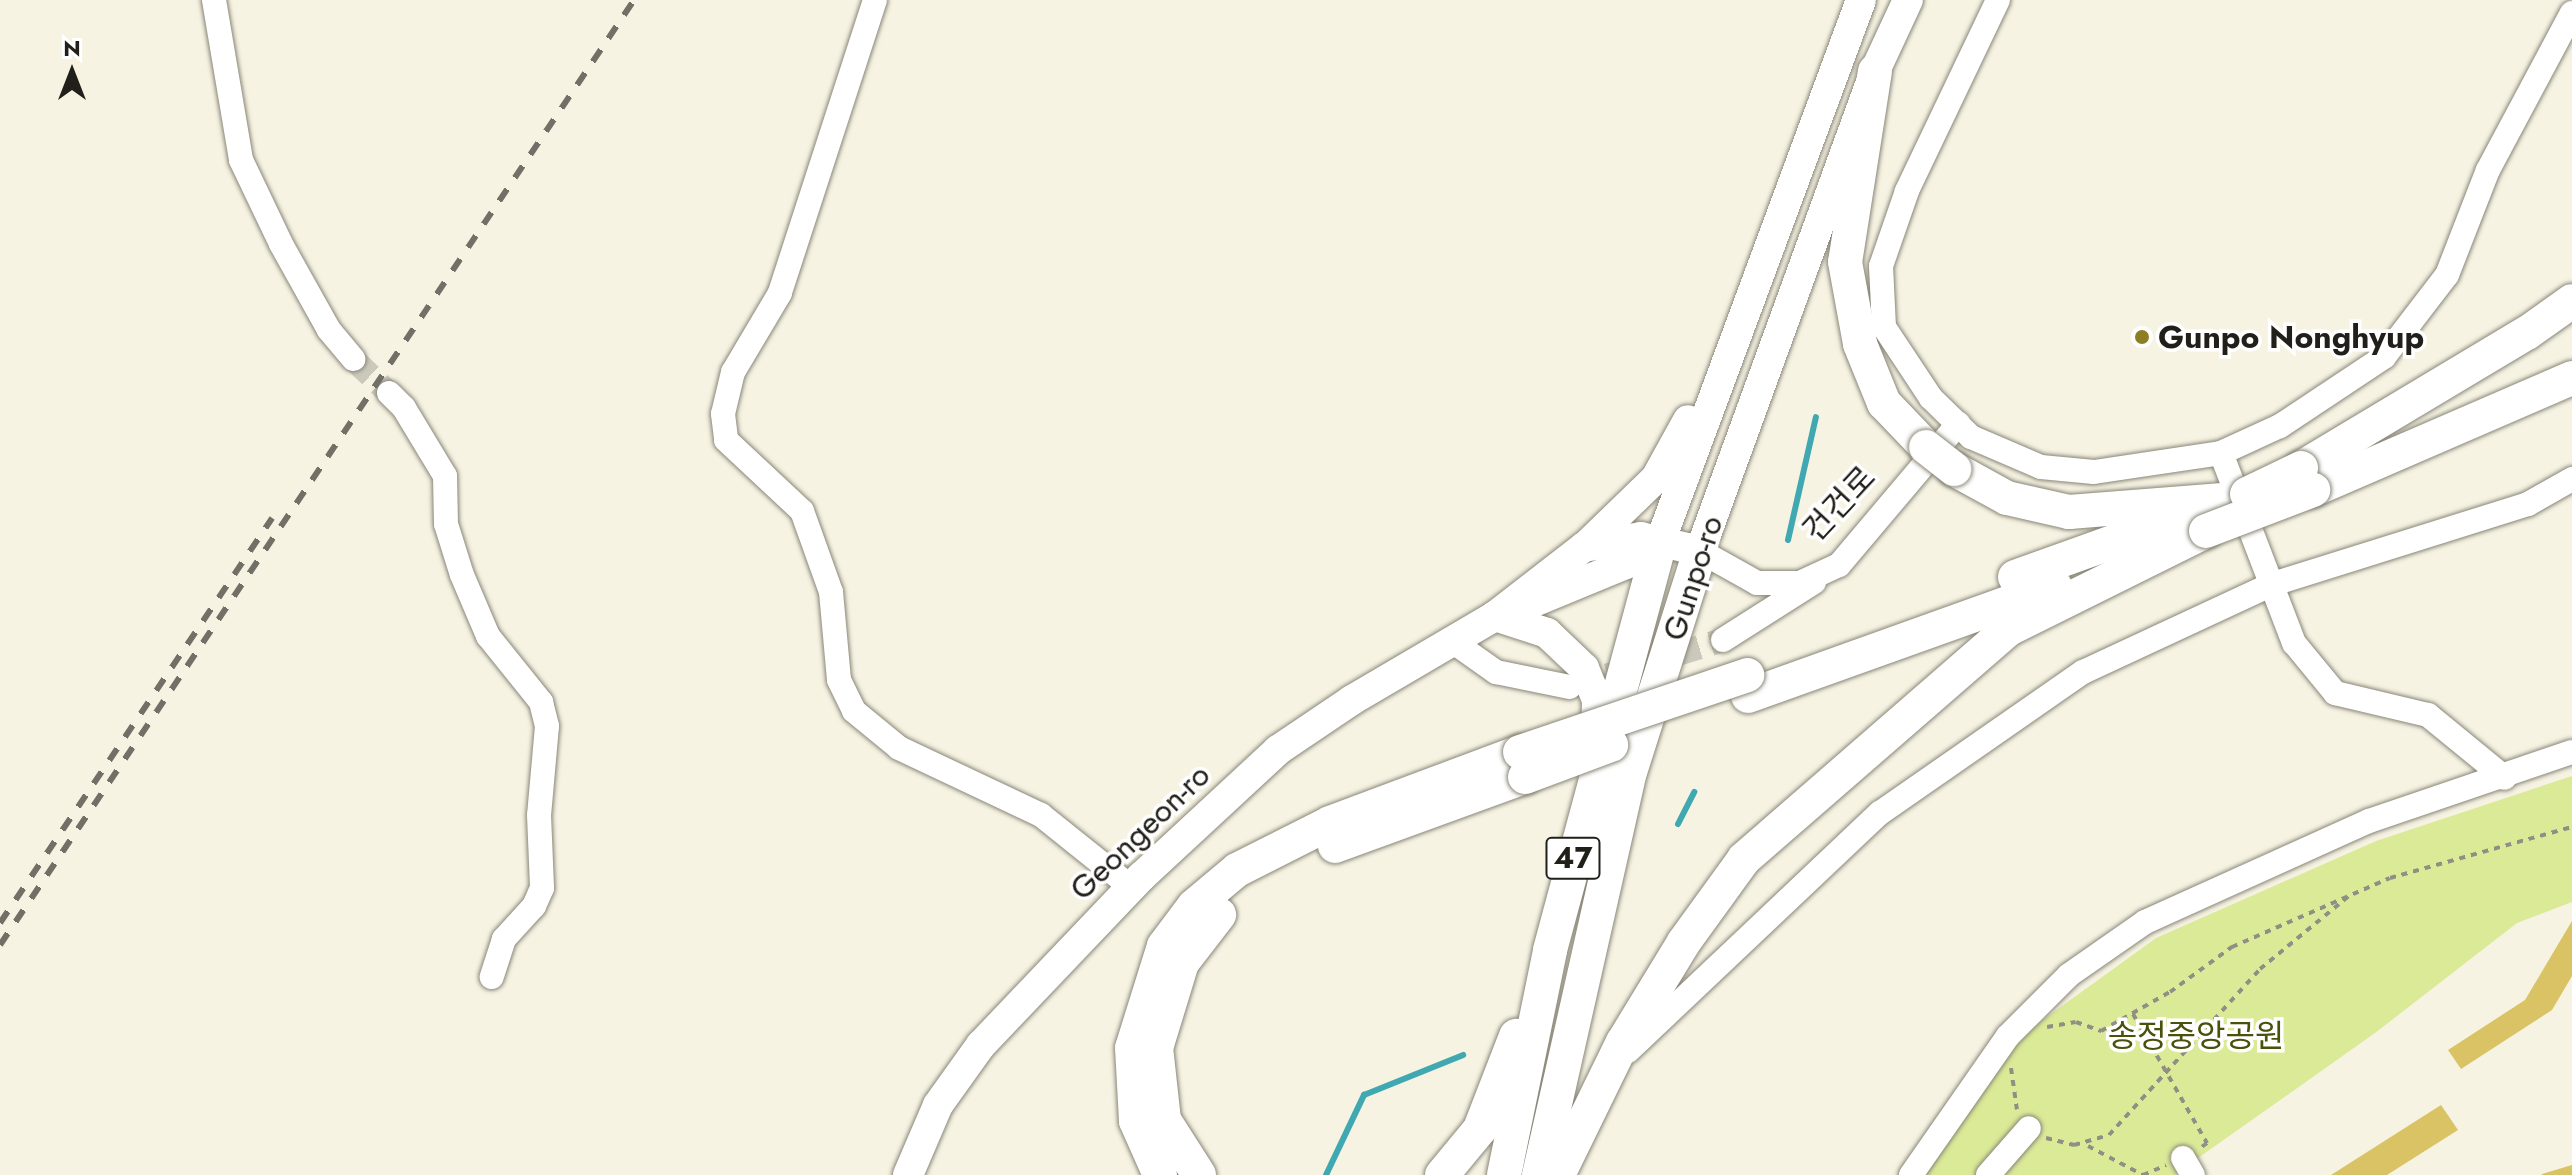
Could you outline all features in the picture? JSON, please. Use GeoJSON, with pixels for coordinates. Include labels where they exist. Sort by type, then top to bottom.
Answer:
{"type":"FeatureCollection","features":[{"type":"Feature","properties":{"kind":"highway"},"geometry":{"type":"LineString","coordinates":[[1875,71],[1845,262],[1860,344],[1884,403],[1926,447],[1954,469],[2007,498],[2069,512],[2153,508],[2235,499],[2307,479],[2572,301]]}},
{"type":"Feature","properties":{"kind":"highway"},"geometry":{"type":"LineString","coordinates":[[1160,1175],[1136,1121],[1132,1048],[1164,946],[1194,906],[1237,870],[1330,823],[1522,764],[1747,685],[2202,521],[2307,479],[2565,385]]}},
{"type":"Feature","properties":{"kind":"highway"},"geometry":{"type":"LineString","coordinates":[[1558,1175],[1611,1067],[1684,942],[1744,859],[2009,629],[2202,521],[2235,499]]}},
{"type":"Feature","properties":{"kind":"highway","name":"Gunpo-ro"},"geometry":{"type":"LineString","coordinates":[[1504,1175],[1550,950],[1596,764],[1659,545]]}},
{"type":"Feature","properties":{"kind":"highway","name":"Gunpo-ro"},"geometry":{"type":"LineString","coordinates":[[1539,1175],[1630,772],[1700,551]]}},
{"type":"Feature","properties":{"kind":"highway"},"geometry":{"type":"LineString","coordinates":[[1199,1175],[1164,1120],[1156,1048],[1167,999],[1206,927],[1247,888],[1522,764]]}},
{"type":"Feature","properties":{"kind":"highway"},"geometry":{"type":"LineString","coordinates":[[1442,1175],[1480,1129],[1550,950]]}},
{"type":"Feature","properties":{"kind":"main road","name":"Gunpo-ro"},"geometry":{"type":"LineString","coordinates":[[1659,545],[1861,0]]}},
{"type":"Feature","properties":{"kind":"main road","name":"Gunpo-ro"},"geometry":{"type":"LineString","coordinates":[[1700,551],[1875,71],[1908,0]]}},
{"type":"Feature","properties":{"kind":"main road"},"geometry":{"type":"LineString","coordinates":[[1584,547],[1656,478],[1689,419],[1706,417]]}},
{"type":"Feature","properties":{"kind":"main road","name":"Geongeon-ro"},"geometry":{"type":"LineString","coordinates":[[908,1175],[938,1105],[981,1045],[1131,887],[1278,750],[1495,616],[1584,547],[1616,538],[1641,537],[1659,545]]}},
{"type":"Feature","properties":{"kind":"main road","name":"Geongeon-ro"},"geometry":{"type":"LineString","coordinates":[[1495,616],[1525,609],[1659,545]]}},
{"type":"Feature","properties":{"kind":"main road","name":"건건로"},"geometry":{"type":"LineString","coordinates":[[1659,545],[1700,551]]}},
{"type":"Feature","properties":{"kind":"main road"},"geometry":{"type":"LineString","coordinates":[[1495,616],[1547,633],[1584,668],[1597,701],[1596,764]]}},
{"type":"Feature","properties":{"kind":"street"},"geometry":{"type":"LineString","coordinates":[[214,0],[233,127],[246,174],[329,330],[353,359]]}},
{"type":"Feature","properties":{"kind":"street"},"geometry":{"type":"LineString","coordinates":[[875,0],[780,293],[733,372],[723,414],[726,440],[802,511],[831,592],[839,680],[854,711],[899,748],[1041,815],[1131,887]]}},
{"type":"Feature","properties":{"kind":"street"},"geometry":{"type":"LineString","coordinates":[[1998,0],[1907,191],[1881,266],[1884,327],[1931,398],[1971,437],[2041,467],[2094,472],[2221,453],[2280,426],[2384,357],[2447,275],[2488,170],[2572,13]]}},
{"type":"Feature","properties":{"kind":"street"},"geometry":{"type":"LineString","coordinates":[[389,393],[404,408],[445,476],[446,524],[462,575],[488,636],[541,702],[547,726],[539,815],[542,888],[534,906],[504,939],[492,977]]}},
{"type":"Feature","properties":{"kind":"street","name":"건건로"},"geometry":{"type":"LineString","coordinates":[[1700,551],[1757,583],[1800,583],[1839,565],[1958,424]]}},
{"type":"Feature","properties":{"kind":"street"},"geometry":{"type":"LineString","coordinates":[[2221,453],[2294,643],[2335,693],[2428,715],[2505,778]]}},
{"type":"Feature","properties":{"kind":"street"},"geometry":{"type":"LineString","coordinates":[[1611,1067],[1880,813],[2083,672],[2273,584],[2528,504],[2572,479]]}},
{"type":"Feature","properties":{"kind":"street"},"geometry":{"type":"LineString","coordinates":[[1723,640],[1839,565]]}},
{"type":"Feature","properties":{"kind":"street"},"geometry":{"type":"LineString","coordinates":[[1452,641],[1496,672],[1569,687]]}},
{"type":"Feature","properties":{"kind":"street"},"geometry":{"type":"LineString","coordinates":[[1911,1175],[2008,1036],[2069,975],[2145,922],[2369,821],[2505,778],[2572,752]]}},
{"type":"Feature","properties":{"kind":"street"},"geometry":{"type":"LineString","coordinates":[[1988,1175],[2029,1128]]}},
{"type":"Feature","properties":{"kind":"path"},"geometry":{"type":"LineString","coordinates":[[2036,1034],[2068,1023],[2101,1031],[2232,947],[2350,895],[2390,878],[2572,827]]}},
{"type":"Feature","properties":{"kind":"path"},"geometry":{"type":"LineString","coordinates":[[2086,1144],[2119,1127],[2166,1069],[2260,969],[2350,895]]}},
{"type":"Feature","properties":{"kind":"path"},"geometry":{"type":"LineString","coordinates":[[2016,1053],[2011,1086],[2029,1128],[2051,1141],[2086,1144],[2143,1175],[2188,1167],[2207,1143],[2133,1013]]}},
{"type":"Feature","properties":{"kind":"green space","name":"송정중앙공원"},"geometry":{"type":"Polygon","coordinates":[[[2572,776],[2572,902],[2517,923],[2375,1033],[2174,1175],[1920,1175],[2015,1040],[2156,938],[2376,841],[2572,776]]]}},
{"type":"Feature","properties":{"kind":"building"},"geometry":{"type":"Polygon","coordinates":[[[2572,921],[2572,976],[2552,1010],[2461,1069],[2448,1050],[2525,1000],[2572,921]]]}},
{"type":"Feature","properties":{"kind":"building"},"geometry":{"type":"Polygon","coordinates":[[[2441,1105],[2458,1130],[2387,1175],[2331,1175],[2441,1105]]]}},
{"type":"Feature","properties":{"kind":"building"},"geometry":{"type":"Polygon","coordinates":[[[2572,1165],[2572,1175],[2542,1175],[2542,1174],[2572,1165]]]}},
{"type":"Feature","properties":{"kind":"waterway"},"geometry":{"type":"LineString","coordinates":[[1788,540],[1816,417]]}},
{"type":"Feature","properties":{"kind":"waterway"},"geometry":{"type":"LineString","coordinates":[[1678,824],[1694,792]]}},
{"type":"Feature","properties":{"kind":"waterway"},"geometry":{"type":"LineString","coordinates":[[1326,1175],[1364,1095],[1463,1055]]}},
{"type":"Feature","properties":{"kind":"tunnel"},"geometry":{"type":"LineString","coordinates":[[353,359],[389,393]]}},
{"type":"Feature","properties":{"kind":"tunnel"},"geometry":{"type":"LineString","coordinates":[[1573,686],[1723,640]]}},
{"type":"Feature","properties":{"kind":"railway"},"geometry":{"type":"LineString","coordinates":[[0,945],[634,0]]}},
{"type":"Feature","properties":{"kind":"railway"},"geometry":{"type":"LineString","coordinates":[[0,923],[272,518]]}},
{"type":"Feature","properties":{"kind":"place","name":"Gunpo Nonghyup"},"geometry":{"type":"Point","coordinates":[2142,337]}}]}
